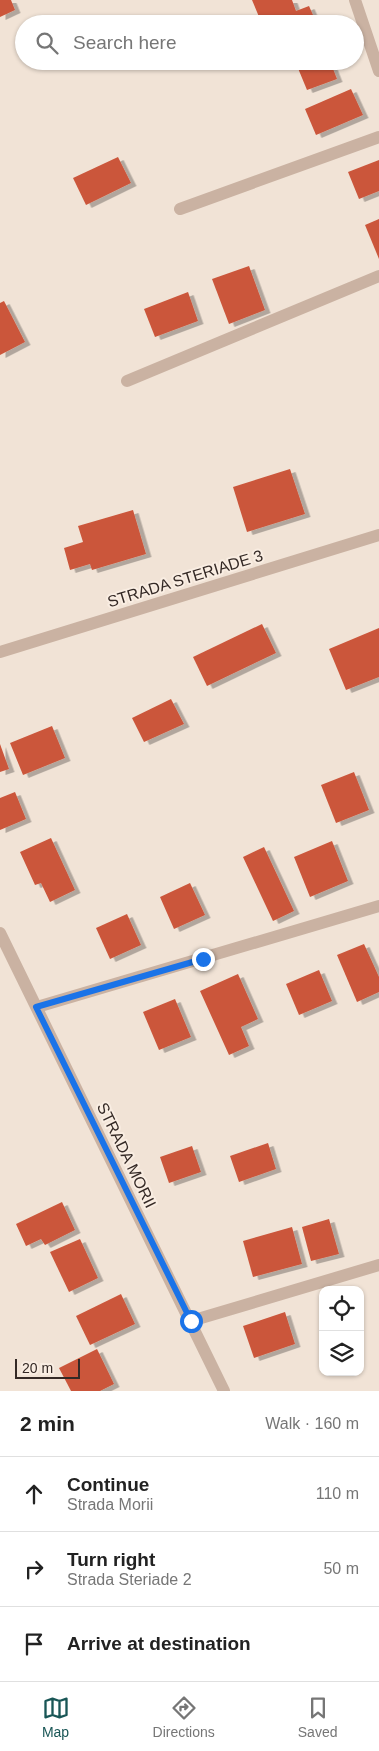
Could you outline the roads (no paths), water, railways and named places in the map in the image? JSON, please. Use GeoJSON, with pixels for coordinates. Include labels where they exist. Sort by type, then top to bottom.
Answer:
{"type":"FeatureCollection","features":[{"type":"Feature","properties":{"kind":"street"},"geometry":{"type":"LineString","coordinates":[[355,0],[360,15]]}},
{"type":"Feature","properties":{"kind":"street"},"geometry":{"type":"LineString","coordinates":[[364,27],[379,71]]}},
{"type":"Feature","properties":{"kind":"street"},"geometry":{"type":"LineString","coordinates":[[180,208],[379,137]]}},
{"type":"Feature","properties":{"kind":"street"},"geometry":{"type":"LineString","coordinates":[[128,380],[379,276]]}},
{"type":"Feature","properties":{"kind":"street","name":"STRADA STERIADE 3"},"geometry":{"type":"LineString","coordinates":[[0,652],[379,535]]}},
{"type":"Feature","properties":{"kind":"street"},"geometry":{"type":"LineString","coordinates":[[36,1007],[379,906]]}},
{"type":"Feature","properties":{"kind":"street","name":"STRADA MORII"},"geometry":{"type":"LineString","coordinates":[[0,933],[224,1391]]}},
{"type":"Feature","properties":{"kind":"street"},"geometry":{"type":"LineString","coordinates":[[191,1321],[379,1265]]}}]}
